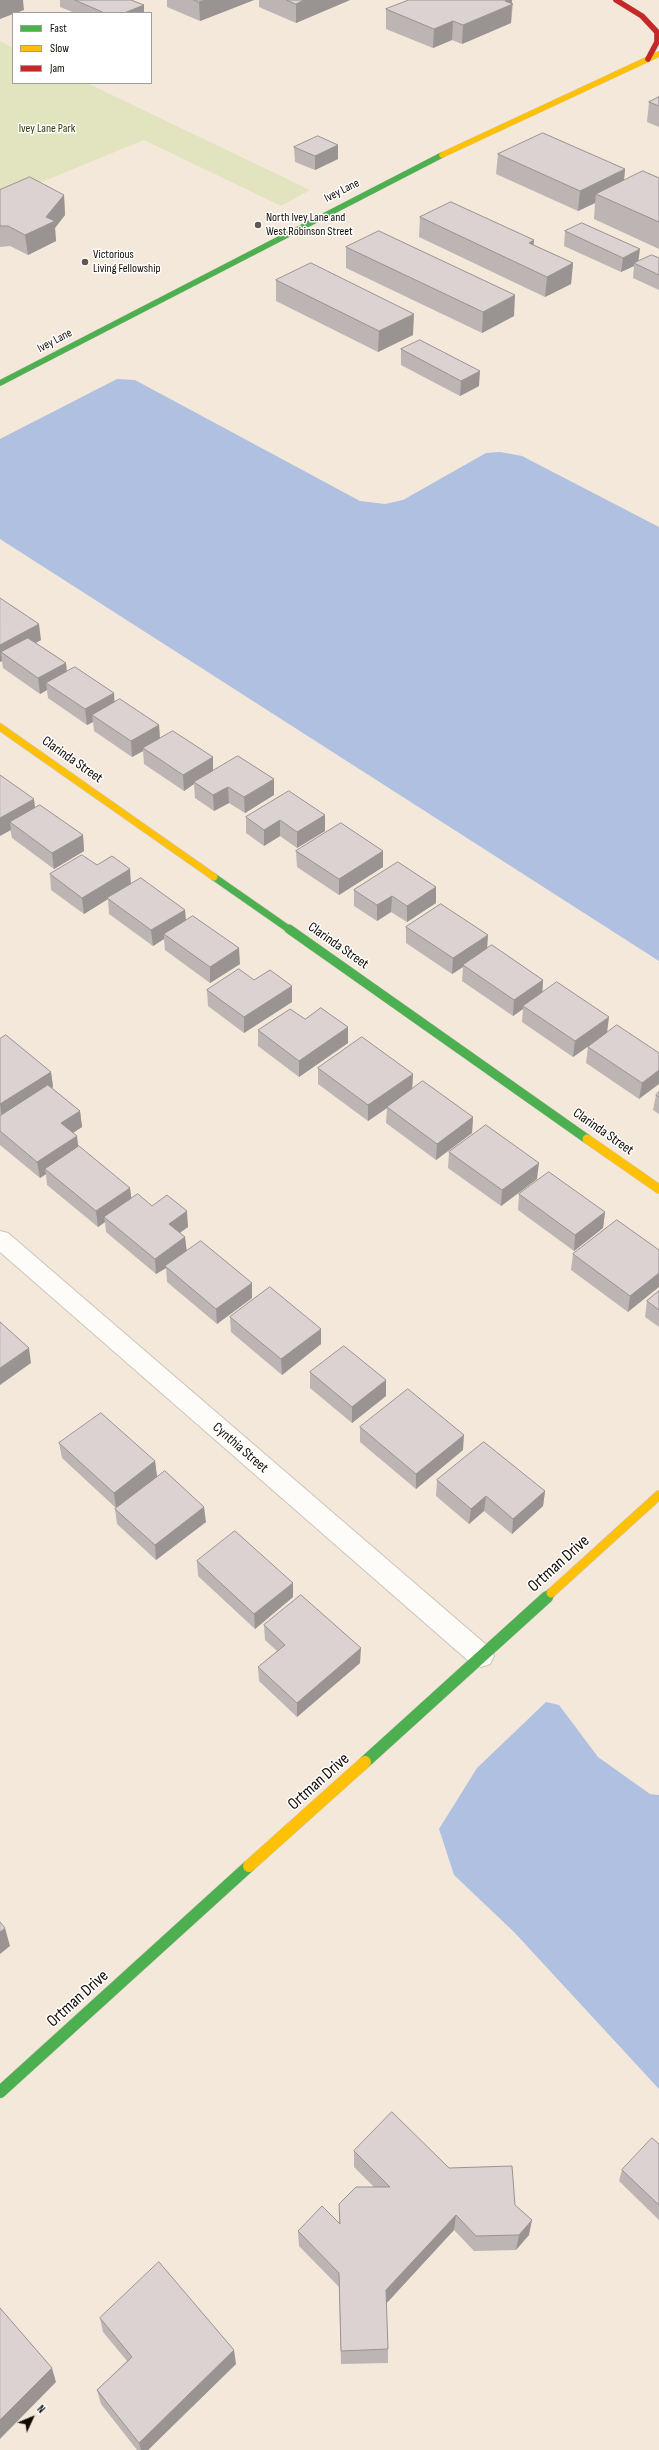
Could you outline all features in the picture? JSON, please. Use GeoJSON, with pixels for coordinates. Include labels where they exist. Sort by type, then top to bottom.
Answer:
{"type":"FeatureCollection","features":[{"type":"Feature","properties":{"kind":"street"},"geometry":{"type":"LineString","coordinates":[[615,0],[645,5]]}},
{"type":"Feature","properties":{"kind":"street"},"geometry":{"type":"LineString","coordinates":[[615,0],[650,21],[656,29],[658,39],[648,60]]}},
{"type":"Feature","properties":{"kind":"street","name":"Ivey Lane"},"geometry":{"type":"LineString","coordinates":[[0,383],[398,176],[659,54]]}},
{"type":"Feature","properties":{"kind":"street","name":"Clarinda Street"},"geometry":{"type":"LineString","coordinates":[[0,726],[659,1189]]}},
{"type":"Feature","properties":{"kind":"street","name":"Cynthia Street"},"geometry":{"type":"LineString","coordinates":[[0,1239],[481,1656]]}},
{"type":"Feature","properties":{"kind":"street","name":"Ortman Drive"},"geometry":{"type":"LineString","coordinates":[[0,2092],[659,1495]]}},
{"type":"Feature","properties":{"kind":"green space","name":"Ivey Lane Park"},"geometry":{"type":"Polygon","coordinates":[[[0,41],[12,47],[12,84],[89,84],[310,190],[281,206],[144,140],[0,199],[0,41]]]}},
{"type":"Feature","properties":{"kind":"water"},"geometry":{"type":"Polygon","coordinates":[[[117,379],[135,380],[360,501],[385,504],[403,500],[486,453],[500,452],[522,456],[659,527],[659,961],[0,539],[0,439],[117,379]]]}},
{"type":"Feature","properties":{"kind":"water"},"geometry":{"type":"Polygon","coordinates":[[[546,1702],[559,1705],[598,1757],[650,1794],[659,1795],[659,2089],[514,1932],[454,1875],[439,1829],[477,1768],[546,1702]]]}},
{"type":"Feature","properties":{"kind":"building"},"geometry":{"type":"Polygon","coordinates":[[[75,0],[131,0],[144,5],[126,12],[103,12],[75,0]]]}},
{"type":"Feature","properties":{"kind":"building"},"geometry":{"type":"Polygon","coordinates":[[[194,0],[205,0],[199,2],[194,0]]]}},
{"type":"Feature","properties":{"kind":"building"},"geometry":{"type":"Polygon","coordinates":[[[287,0],[304,0],[296,4],[287,0]]]}},
{"type":"Feature","properties":{"kind":"building"},"geometry":{"type":"Polygon","coordinates":[[[409,0],[508,0],[505,1],[513,4],[463,25],[453,21],[434,29],[386,9],[409,0]]]}},
{"type":"Feature","properties":{"kind":"building"},"geometry":{"type":"Polygon","coordinates":[[[659,97],[659,106],[649,102],[659,97]]]}},
{"type":"Feature","properties":{"kind":"building"},"geometry":{"type":"Polygon","coordinates":[[[543,133],[625,169],[580,191],[498,154],[543,133]]]}},
{"type":"Feature","properties":{"kind":"building"},"geometry":{"type":"Polygon","coordinates":[[[318,136],[338,145],[315,156],[294,147],[318,136]]]}},
{"type":"Feature","properties":{"kind":"building"},"geometry":{"type":"Polygon","coordinates":[[[643,171],[659,178],[659,222],[596,194],[643,171]]]}},
{"type":"Feature","properties":{"kind":"building"},"geometry":{"type":"Polygon","coordinates":[[[30,177],[64,195],[46,217],[55,221],[25,235],[8,226],[0,226],[0,190],[30,177]]]}},
{"type":"Feature","properties":{"kind":"building"},"geometry":{"type":"Polygon","coordinates":[[[451,202],[534,240],[529,243],[573,263],[547,277],[420,217],[451,202]]]}},
{"type":"Feature","properties":{"kind":"building"},"geometry":{"type":"Polygon","coordinates":[[[582,223],[640,249],[623,258],[565,231],[582,223]]]}},
{"type":"Feature","properties":{"kind":"building"},"geometry":{"type":"Polygon","coordinates":[[[379,231],[515,295],[483,312],[346,247],[379,231]]]}},
{"type":"Feature","properties":{"kind":"building"},"geometry":{"type":"Polygon","coordinates":[[[652,255],[659,258],[659,275],[634,263],[652,255]]]}},
{"type":"Feature","properties":{"kind":"building"},"geometry":{"type":"Polygon","coordinates":[[[311,263],[414,314],[379,331],[276,280],[311,263]]]}},
{"type":"Feature","properties":{"kind":"building"},"geometry":{"type":"Polygon","coordinates":[[[420,340],[480,371],[461,381],[401,349],[420,340]]]}},
{"type":"Feature","properties":{"kind":"building"},"geometry":{"type":"Polygon","coordinates":[[[0,598],[39,624],[0,645],[0,598]]]}},
{"type":"Feature","properties":{"kind":"building"},"geometry":{"type":"Polygon","coordinates":[[[28,638],[66,663],[38,678],[1,652],[28,638]]]}},
{"type":"Feature","properties":{"kind":"building"},"geometry":{"type":"Polygon","coordinates":[[[75,667],[114,693],[85,709],[46,683],[75,667]]]}},
{"type":"Feature","properties":{"kind":"building"},"geometry":{"type":"Polygon","coordinates":[[[120,699],[159,725],[131,741],[92,715],[120,699]]]}},
{"type":"Feature","properties":{"kind":"building"},"geometry":{"type":"Polygon","coordinates":[[[173,731],[213,757],[183,775],[143,748],[173,731]]]}},
{"type":"Feature","properties":{"kind":"building"},"geometry":{"type":"Polygon","coordinates":[[[238,756],[274,779],[244,797],[228,787],[213,795],[194,782],[238,756]]]}},
{"type":"Feature","properties":{"kind":"building"},"geometry":{"type":"Polygon","coordinates":[[[0,775],[34,799],[0,818],[0,775]]]}},
{"type":"Feature","properties":{"kind":"building"},"geometry":{"type":"Polygon","coordinates":[[[289,791],[325,815],[297,832],[280,820],[264,830],[246,817],[289,791]]]}},
{"type":"Feature","properties":{"kind":"building"},"geometry":{"type":"Polygon","coordinates":[[[40,805],[83,835],[52,853],[10,822],[40,805]]]}},
{"type":"Feature","properties":{"kind":"building"},"geometry":{"type":"Polygon","coordinates":[[[341,823],[383,851],[339,879],[296,851],[341,823]]]}},
{"type":"Feature","properties":{"kind":"building"},"geometry":{"type":"Polygon","coordinates":[[[82,855],[97,865],[112,856],[130,869],[82,898],[50,874],[82,855]]]}},
{"type":"Feature","properties":{"kind":"building"},"geometry":{"type":"Polygon","coordinates":[[[398,862],[436,887],[407,906],[392,896],[377,905],[354,890],[398,862]]]}},
{"type":"Feature","properties":{"kind":"building"},"geometry":{"type":"Polygon","coordinates":[[[141,878],[185,910],[151,930],[107,898],[141,878]]]}},
{"type":"Feature","properties":{"kind":"building"},"geometry":{"type":"Polygon","coordinates":[[[441,904],[488,935],[453,958],[406,927],[441,904]]]}},
{"type":"Feature","properties":{"kind":"building"},"geometry":{"type":"Polygon","coordinates":[[[193,916],[239,948],[210,967],[164,934],[193,916]]]}},
{"type":"Feature","properties":{"kind":"building"},"geometry":{"type":"Polygon","coordinates":[[[492,945],[543,980],[514,1000],[463,965],[492,945]]]}},
{"type":"Feature","properties":{"kind":"building"},"geometry":{"type":"Polygon","coordinates":[[[239,969],[254,980],[270,970],[292,986],[244,1017],[207,990],[239,969]]]}},
{"type":"Feature","properties":{"kind":"building"},"geometry":{"type":"Polygon","coordinates":[[[557,982],[609,1017],[575,1041],[523,1006],[557,982]]]}},
{"type":"Feature","properties":{"kind":"building"},"geometry":{"type":"Polygon","coordinates":[[[321,1008],[348,1027],[299,1061],[258,1030],[290,1009],[305,1019],[321,1008]]]}},
{"type":"Feature","properties":{"kind":"building"},"geometry":{"type":"Polygon","coordinates":[[[617,1025],[659,1053],[659,1070],[642,1083],[588,1047],[617,1025]]]}},
{"type":"Feature","properties":{"kind":"building"},"geometry":{"type":"Polygon","coordinates":[[[6,1035],[51,1072],[0,1104],[0,1039],[6,1035]]]}},
{"type":"Feature","properties":{"kind":"building"},"geometry":{"type":"Polygon","coordinates":[[[362,1037],[413,1074],[368,1105],[318,1068],[362,1037]]]}},
{"type":"Feature","properties":{"kind":"building"},"geometry":{"type":"Polygon","coordinates":[[[423,1081],[473,1117],[437,1144],[387,1107],[423,1081]]]}},
{"type":"Feature","properties":{"kind":"building"},"geometry":{"type":"Polygon","coordinates":[[[48,1085],[80,1111],[61,1123],[77,1136],[37,1162],[0,1131],[0,1116],[48,1085]]]}},
{"type":"Feature","properties":{"kind":"building"},"geometry":{"type":"Polygon","coordinates":[[[486,1125],[539,1163],[502,1190],[449,1152],[486,1125]]]}},
{"type":"Feature","properties":{"kind":"building"},"geometry":{"type":"Polygon","coordinates":[[[79,1146],[130,1188],[96,1211],[45,1169],[79,1146]]]}},
{"type":"Feature","properties":{"kind":"building"},"geometry":{"type":"Polygon","coordinates":[[[549,1172],[605,1212],[575,1235],[519,1194],[549,1172]]]}},
{"type":"Feature","properties":{"kind":"building"},"geometry":{"type":"Polygon","coordinates":[[[138,1194],[152,1206],[167,1195],[187,1211],[169,1224],[185,1237],[155,1259],[104,1217],[138,1194]]]}},
{"type":"Feature","properties":{"kind":"building"},"geometry":{"type":"Polygon","coordinates":[[[617,1220],[659,1250],[659,1273],[630,1296],[573,1254],[617,1220]]]}},
{"type":"Feature","properties":{"kind":"building"},"geometry":{"type":"Polygon","coordinates":[[[201,1241],[252,1283],[216,1309],[165,1266],[201,1241]]]}},
{"type":"Feature","properties":{"kind":"building"},"geometry":{"type":"Polygon","coordinates":[[[270,1287],[321,1329],[281,1359],[230,1317],[270,1287]]]}},
{"type":"Feature","properties":{"kind":"building"},"geometry":{"type":"Polygon","coordinates":[[[659,1291],[659,1310],[647,1301],[659,1291]]]}},
{"type":"Feature","properties":{"kind":"building"},"geometry":{"type":"Polygon","coordinates":[[[0,1322],[29,1348],[0,1368],[0,1322]]]}},
{"type":"Feature","properties":{"kind":"building"},"geometry":{"type":"Polygon","coordinates":[[[344,1346],[386,1380],[352,1407],[310,1372],[344,1346]]]}},
{"type":"Feature","properties":{"kind":"building"},"geometry":{"type":"Polygon","coordinates":[[[408,1389],[464,1435],[416,1474],[360,1427],[408,1389]]]}},
{"type":"Feature","properties":{"kind":"building"},"geometry":{"type":"Polygon","coordinates":[[[101,1413],[155,1461],[114,1493],[59,1443],[101,1413]]]}},
{"type":"Feature","properties":{"kind":"building"},"geometry":{"type":"Polygon","coordinates":[[[484,1442],[545,1491],[513,1519],[486,1496],[471,1509],[437,1480],[484,1442]]]}},
{"type":"Feature","properties":{"kind":"building"},"geometry":{"type":"Polygon","coordinates":[[[165,1471],[204,1507],[155,1545],[115,1509],[165,1471]]]}},
{"type":"Feature","properties":{"kind":"building"},"geometry":{"type":"Polygon","coordinates":[[[235,1531],[293,1583],[254,1614],[197,1561],[235,1531]]]}},
{"type":"Feature","properties":{"kind":"building"},"geometry":{"type":"Polygon","coordinates":[[[301,1595],[361,1648],[297,1703],[258,1667],[285,1645],[264,1625],[301,1595]]]}},
{"type":"Feature","properties":{"kind":"building"},"geometry":{"type":"Polygon","coordinates":[[[0,1922],[5,1928],[0,1932],[0,1922]]]}},
{"type":"Feature","properties":{"kind":"building"},"geometry":{"type":"Polygon","coordinates":[[[392,2112],[449,2168],[512,2166],[515,2205],[532,2220],[519,2235],[476,2236],[456,2215],[386,2290],[388,2349],[341,2351],[339,2273],[298,2231],[322,2206],[340,2224],[339,2204],[356,2187],[390,2187],[354,2151],[392,2112]]]}},
{"type":"Feature","properties":{"kind":"building"},"geometry":{"type":"Polygon","coordinates":[[[652,2138],[659,2144],[659,2205],[622,2170],[652,2138]]]}},
{"type":"Feature","properties":{"kind":"building"},"geometry":{"type":"Polygon","coordinates":[[[159,2262],[234,2350],[139,2443],[97,2390],[132,2357],[100,2318],[159,2262]]]}},
{"type":"Feature","properties":{"kind":"building"},"geometry":{"type":"Polygon","coordinates":[[[0,2308],[52,2368],[0,2420],[0,2308]]]}},
{"type":"Feature","properties":{"kind":"traffic: fast"},"geometry":{"type":"LineString","coordinates":[[0,383],[398,176],[442,155]]}},
{"type":"Feature","properties":{"kind":"traffic: fast"},"geometry":{"type":"LineString","coordinates":[[214,877],[587,1139]]}},
{"type":"Feature","properties":{"kind":"traffic: fast"},"geometry":{"type":"LineString","coordinates":[[365,1762],[551,1593]]}},
{"type":"Feature","properties":{"kind":"traffic: fast"},"geometry":{"type":"LineString","coordinates":[[0,2092],[249,1866]]}},
{"type":"Feature","properties":{"kind":"traffic: slow"},"geometry":{"type":"LineString","coordinates":[[442,155],[659,54]]}},
{"type":"Feature","properties":{"kind":"traffic: slow"},"geometry":{"type":"LineString","coordinates":[[0,727],[214,877]]}},
{"type":"Feature","properties":{"kind":"traffic: slow"},"geometry":{"type":"LineString","coordinates":[[587,1139],[659,1189]]}},
{"type":"Feature","properties":{"kind":"traffic: slow"},"geometry":{"type":"LineString","coordinates":[[551,1593],[659,1495]]}},
{"type":"Feature","properties":{"kind":"traffic: slow"},"geometry":{"type":"LineString","coordinates":[[249,1866],[365,1762]]}},
{"type":"Feature","properties":{"kind":"traffic: jam"},"geometry":{"type":"LineString","coordinates":[[616,0],[642,16],[657,32],[657,42],[648,59]]}},
{"type":"Feature","properties":{"kind":"place","name":"North Ivey Lane and West Robinson Street"},"geometry":{"type":"Point","coordinates":[258,225]}},
{"type":"Feature","properties":{"kind":"place","name":"Victorious Living Fellowship"},"geometry":{"type":"Point","coordinates":[85,262]}}]}
